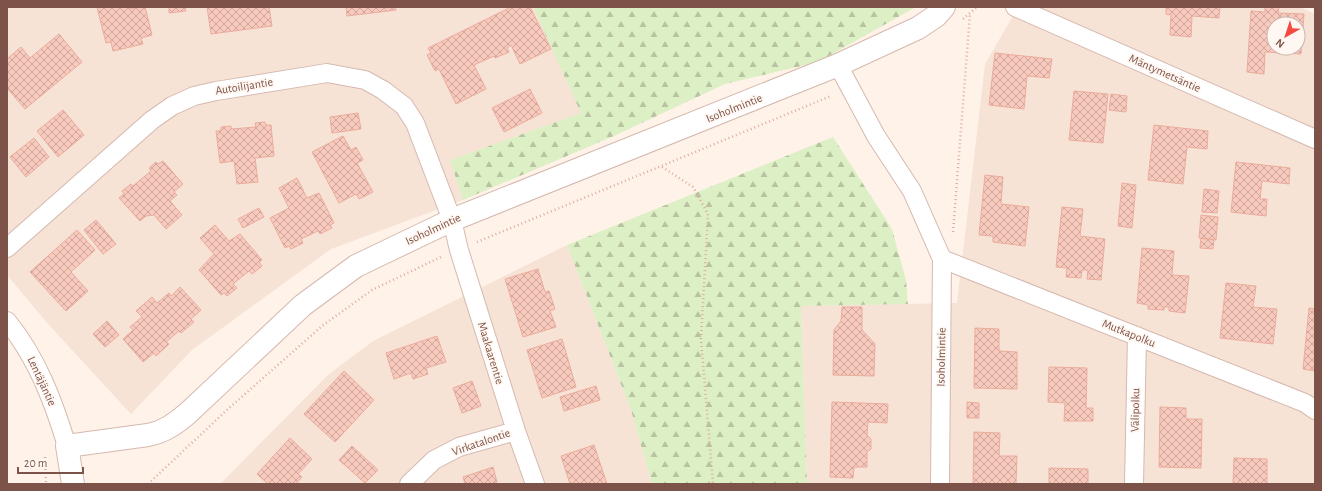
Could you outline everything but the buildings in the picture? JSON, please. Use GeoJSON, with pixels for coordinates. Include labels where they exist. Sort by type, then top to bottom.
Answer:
{"type":"FeatureCollection","features":[{"type":"Feature","properties":{"kind":"street","name":"Mäntymetsäntie"},"geometry":{"type":"LineString","coordinates":[[1015,7],[1315,139]]}},
{"type":"Feature","properties":{"kind":"street","name":"Isoholmintie"},"geometry":{"type":"LineString","coordinates":[[68,446],[148,435],[158,433],[171,427],[303,305],[356,266],[452,220],[838,65],[918,28],[936,16],[951,15]]}},
{"type":"Feature","properties":{"kind":"street","name":"Isoholmintie"},"geometry":{"type":"LineString","coordinates":[[838,65],[876,136],[912,190],[942,259],[940,484]]}},
{"type":"Feature","properties":{"kind":"street","name":"Autoilijantie"},"geometry":{"type":"LineString","coordinates":[[7,248],[152,120],[172,106],[194,96],[216,91],[327,73],[365,80],[383,90],[404,106],[415,124],[452,220]]}},
{"type":"Feature","properties":{"kind":"street","name":"Maakaarentie"},"geometry":{"type":"LineString","coordinates":[[452,220],[459,250],[516,430],[535,484]]}},
{"type":"Feature","properties":{"kind":"street","name":"Mutkapolku"},"geometry":{"type":"LineString","coordinates":[[942,259],[1305,403],[1315,410]]}},
{"type":"Feature","properties":{"kind":"street","name":"Lentäjäntie"},"geometry":{"type":"LineString","coordinates":[[7,321],[30,352],[43,376],[68,446]]}},
{"type":"Feature","properties":{"kind":"street","name":"Välipolku"},"geometry":{"type":"LineString","coordinates":[[1134,484],[1137,336]]}},
{"type":"Feature","properties":{"kind":"street","name":"Virkatalontie"},"geometry":{"type":"LineString","coordinates":[[409,484],[434,460],[453,450],[516,430]]}},
{"type":"Feature","properties":{"kind":"street"},"geometry":{"type":"LineString","coordinates":[[68,446],[73,484]]}},
{"type":"Feature","properties":{"kind":"path"},"geometry":{"type":"LineString","coordinates":[[942,259],[952,246],[970,14],[977,7]]}},
{"type":"Feature","properties":{"kind":"path"},"geometry":{"type":"LineString","coordinates":[[951,15],[970,14]]}},
{"type":"Feature","properties":{"kind":"path"},"geometry":{"type":"LineString","coordinates":[[148,484],[228,409],[322,326],[372,290],[419,267],[459,250],[662,167],[851,87]]}},
{"type":"Feature","properties":{"kind":"path"},"geometry":{"type":"LineString","coordinates":[[662,167],[693,187],[708,214],[701,339],[712,484]]}},
{"type":"Feature","properties":{"kind":"shaded area"},"geometry":{"type":"Polygon","coordinates":[[[7,7],[533,7],[582,113],[450,160],[463,200],[331,249],[192,350],[131,414],[48,324],[7,275],[7,7]]]}},
{"type":"Feature","properties":{"kind":"shaded area"},"geometry":{"type":"Polygon","coordinates":[[[1018,7],[1300,7],[1315,14],[1315,484],[807,484],[801,306],[957,303],[985,64],[1018,7]]]}},
{"type":"Feature","properties":{"kind":"shaded area"},"geometry":{"type":"Polygon","coordinates":[[[567,245],[631,410],[652,484],[220,484],[329,374],[373,341],[567,245]]]}},
{"type":"Feature","properties":{"kind":"green space"},"geometry":{"type":"Polygon","coordinates":[[[533,7],[916,7],[818,62],[725,84],[614,136],[463,200],[450,160],[581,113],[533,7]]]}},
{"type":"Feature","properties":{"kind":"green space"},"geometry":{"type":"Polygon","coordinates":[[[833,137],[892,229],[906,280],[908,304],[801,306],[807,484],[652,484],[631,410],[567,245],[833,137]]]}}]}
